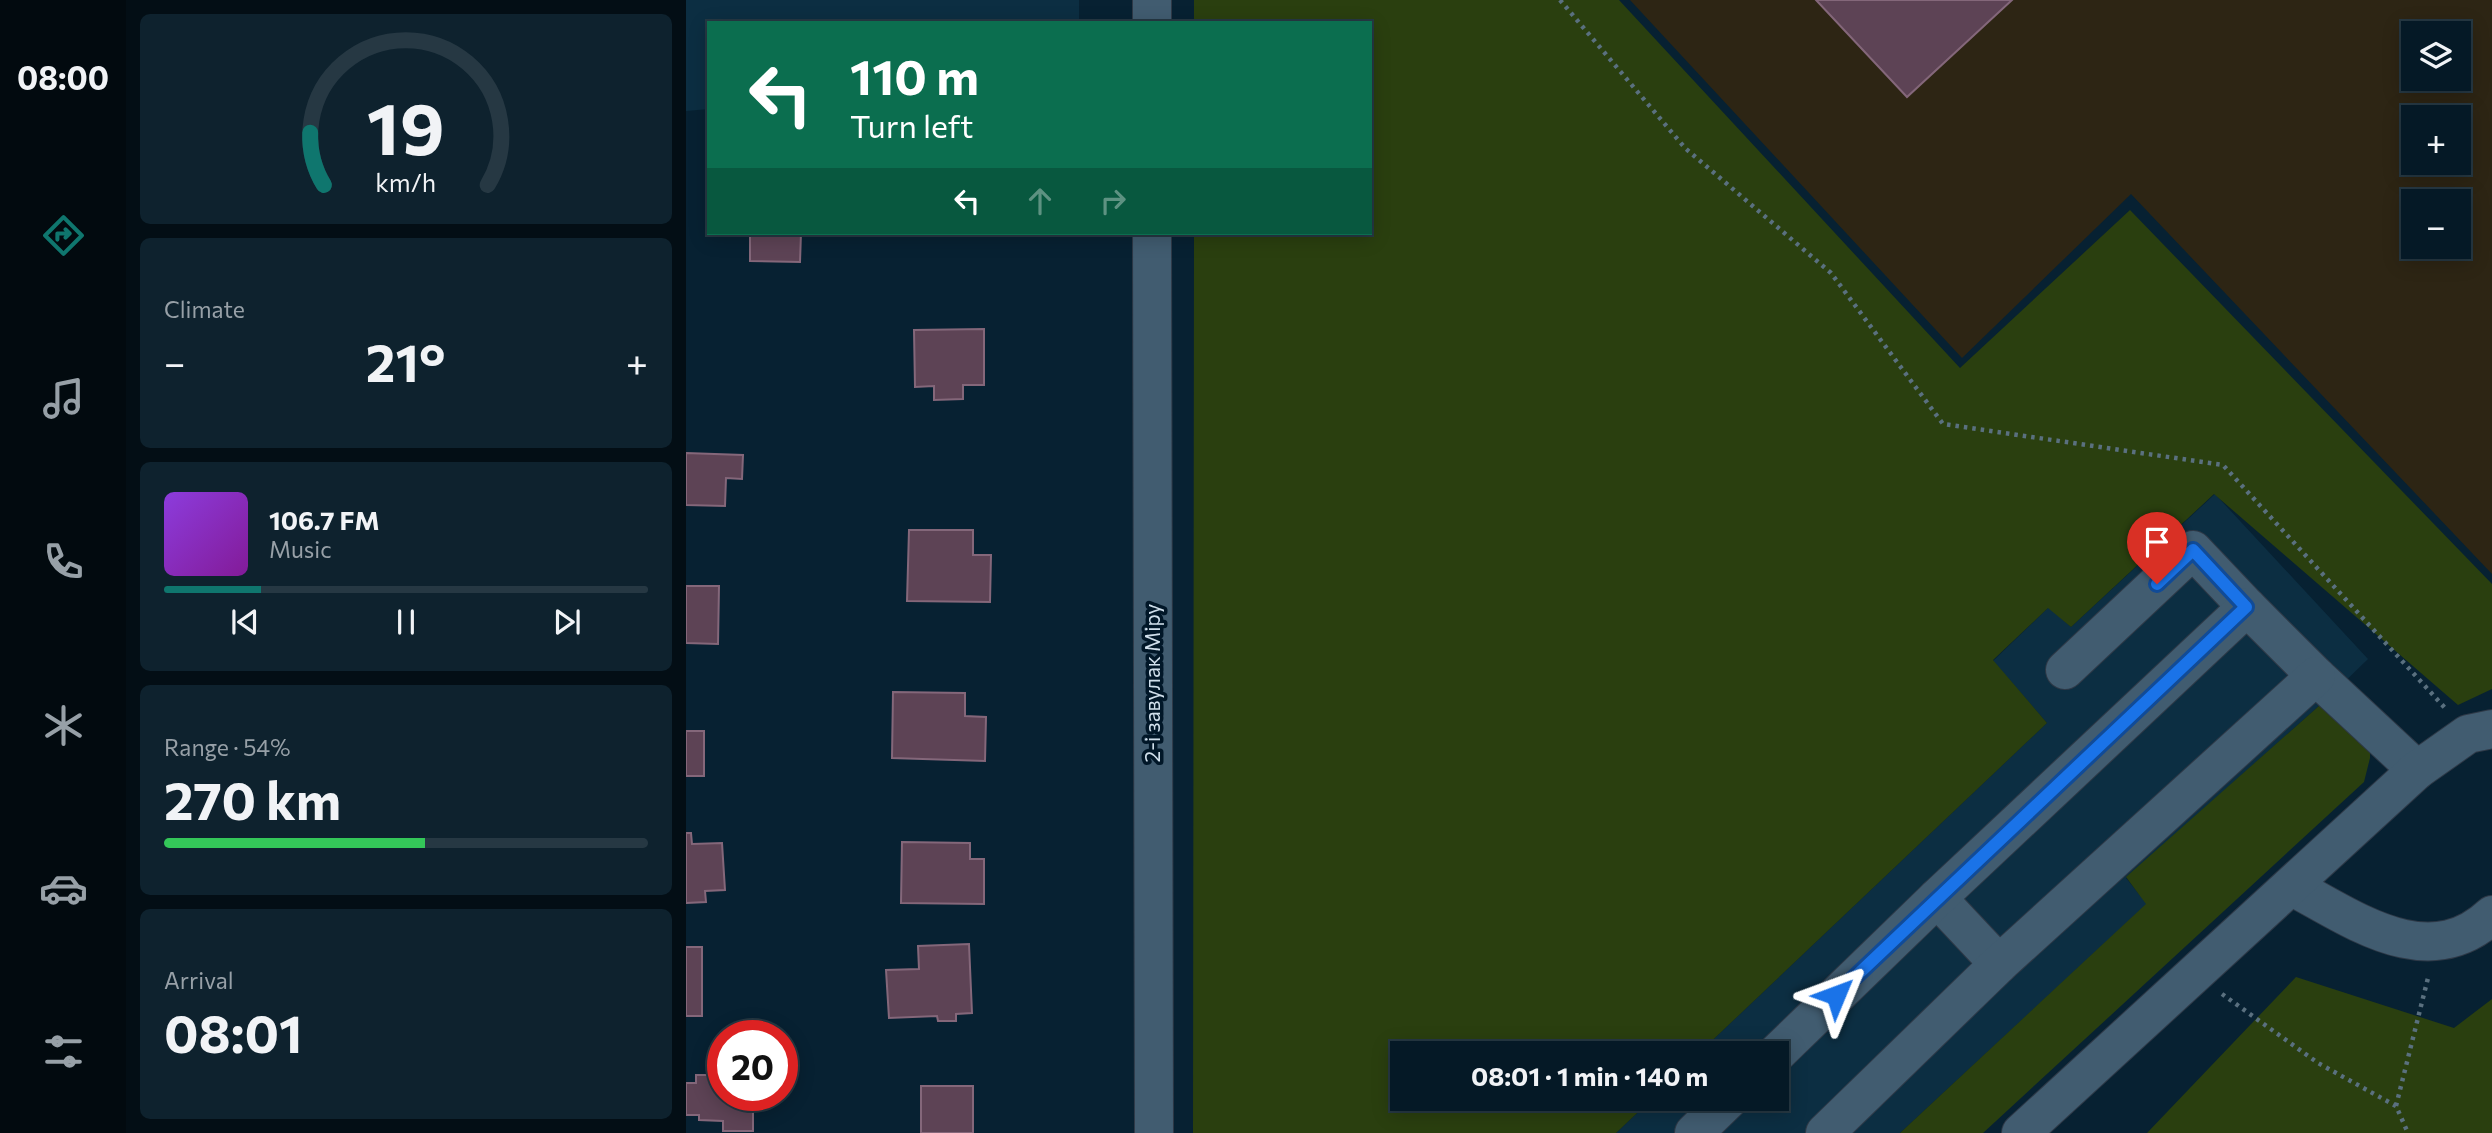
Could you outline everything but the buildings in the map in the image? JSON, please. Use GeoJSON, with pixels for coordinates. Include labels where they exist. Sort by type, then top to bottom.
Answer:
{"type":"FeatureCollection","features":[{"type":"Feature","properties":{"kind":"street"},"geometry":{"type":"LineString","coordinates":[[1152,0],[1152,21]]}},
{"type":"Feature","properties":{"kind":"street","name":"2-і завулак Міру"},"geometry":{"type":"LineString","coordinates":[[1152,235],[1154,1133]]}},
{"type":"Feature","properties":{"kind":"street"},"geometry":{"type":"LineString","coordinates":[[2065,670],[2193,550],[2316,676],[2417,770]]}},
{"type":"Feature","properties":{"kind":"street"},"geometry":{"type":"LineString","coordinates":[[1789,1041],[2246,607]]}},
{"type":"Feature","properties":{"kind":"street"},"geometry":{"type":"LineString","coordinates":[[1825,1133],[1999,964],[2316,676]]}},
{"type":"Feature","properties":{"kind":"street"},"geometry":{"type":"LineString","coordinates":[[2021,1133],[2417,770],[2480,732]]}},
{"type":"Feature","properties":{"kind":"street"},"geometry":{"type":"LineString","coordinates":[[2291,886],[2370,928],[2407,941],[2437,943],[2461,936],[2481,925],[2492,915]]}},
{"type":"Feature","properties":{"kind":"street"},"geometry":{"type":"LineString","coordinates":[[1937,898],[1999,964]]}},
{"type":"Feature","properties":{"kind":"street"},"geometry":{"type":"LineString","coordinates":[[1693,1133],[1716,1111]]}},
{"type":"Feature","properties":{"kind":"path"},"geometry":{"type":"LineString","coordinates":[[1560,0],[1685,148],[1831,273],[1942,424],[2223,465],[2480,732]]}},
{"type":"Feature","properties":{"kind":"path"},"geometry":{"type":"LineString","coordinates":[[2396,1106],[2437,943]]}},
{"type":"Feature","properties":{"kind":"path"},"geometry":{"type":"LineString","coordinates":[[2193,973],[2318,1063],[2396,1106],[2408,1133]]}},
{"type":"Feature","properties":{"kind":"shaded area"},"geometry":{"type":"Polygon","coordinates":[[[686,0],[1079,0],[1079,21],[707,21],[707,109],[686,111],[686,0]]]}},
{"type":"Feature","properties":{"kind":"shaded area"},"geometry":{"type":"Polygon","coordinates":[[[1630,0],[2492,0],[2492,574],[2131,194],[1962,358],[1630,0]]]}},
{"type":"Feature","properties":{"kind":"shaded area"},"geometry":{"type":"Polygon","coordinates":[[[2215,494],[2368,659],[2126,878],[2147,904],[1900,1133],[1616,1133],[1639,1111],[1789,1111],[1789,1041],[1712,1041],[2047,723],[1993,661],[2049,607],[2071,627],[2215,494]]]}},
{"type":"Feature","properties":{"kind":"green space"},"geometry":{"type":"Polygon","coordinates":[[[1194,0],[1619,0],[1960,368],[2130,210],[2492,584],[2492,689],[2458,705],[2214,494],[2071,627],[2048,608],[1993,660],[2047,723],[1712,1041],[1390,1041],[1390,1111],[1639,1111],[1616,1133],[1193,1133],[1194,235],[1372,235],[1372,21],[1194,21],[1194,0]]]}},
{"type":"Feature","properties":{"kind":"green space"},"geometry":{"type":"Polygon","coordinates":[[[2329,697],[2370,741],[2370,758],[2364,782],[1983,1133],[1900,1133],[2146,904],[2126,877],[2329,697]]]}},
{"type":"Feature","properties":{"kind":"green space"},"geometry":{"type":"Polygon","coordinates":[[[2296,977],[2454,1028],[2492,999],[2492,1133],[2147,1133],[2296,977]]]}},
{"type":"Feature","properties":{"kind":"route"},"geometry":{"type":"LineString","coordinates":[[1836,995],[2246,607],[2193,550],[2157,584]]}}]}
